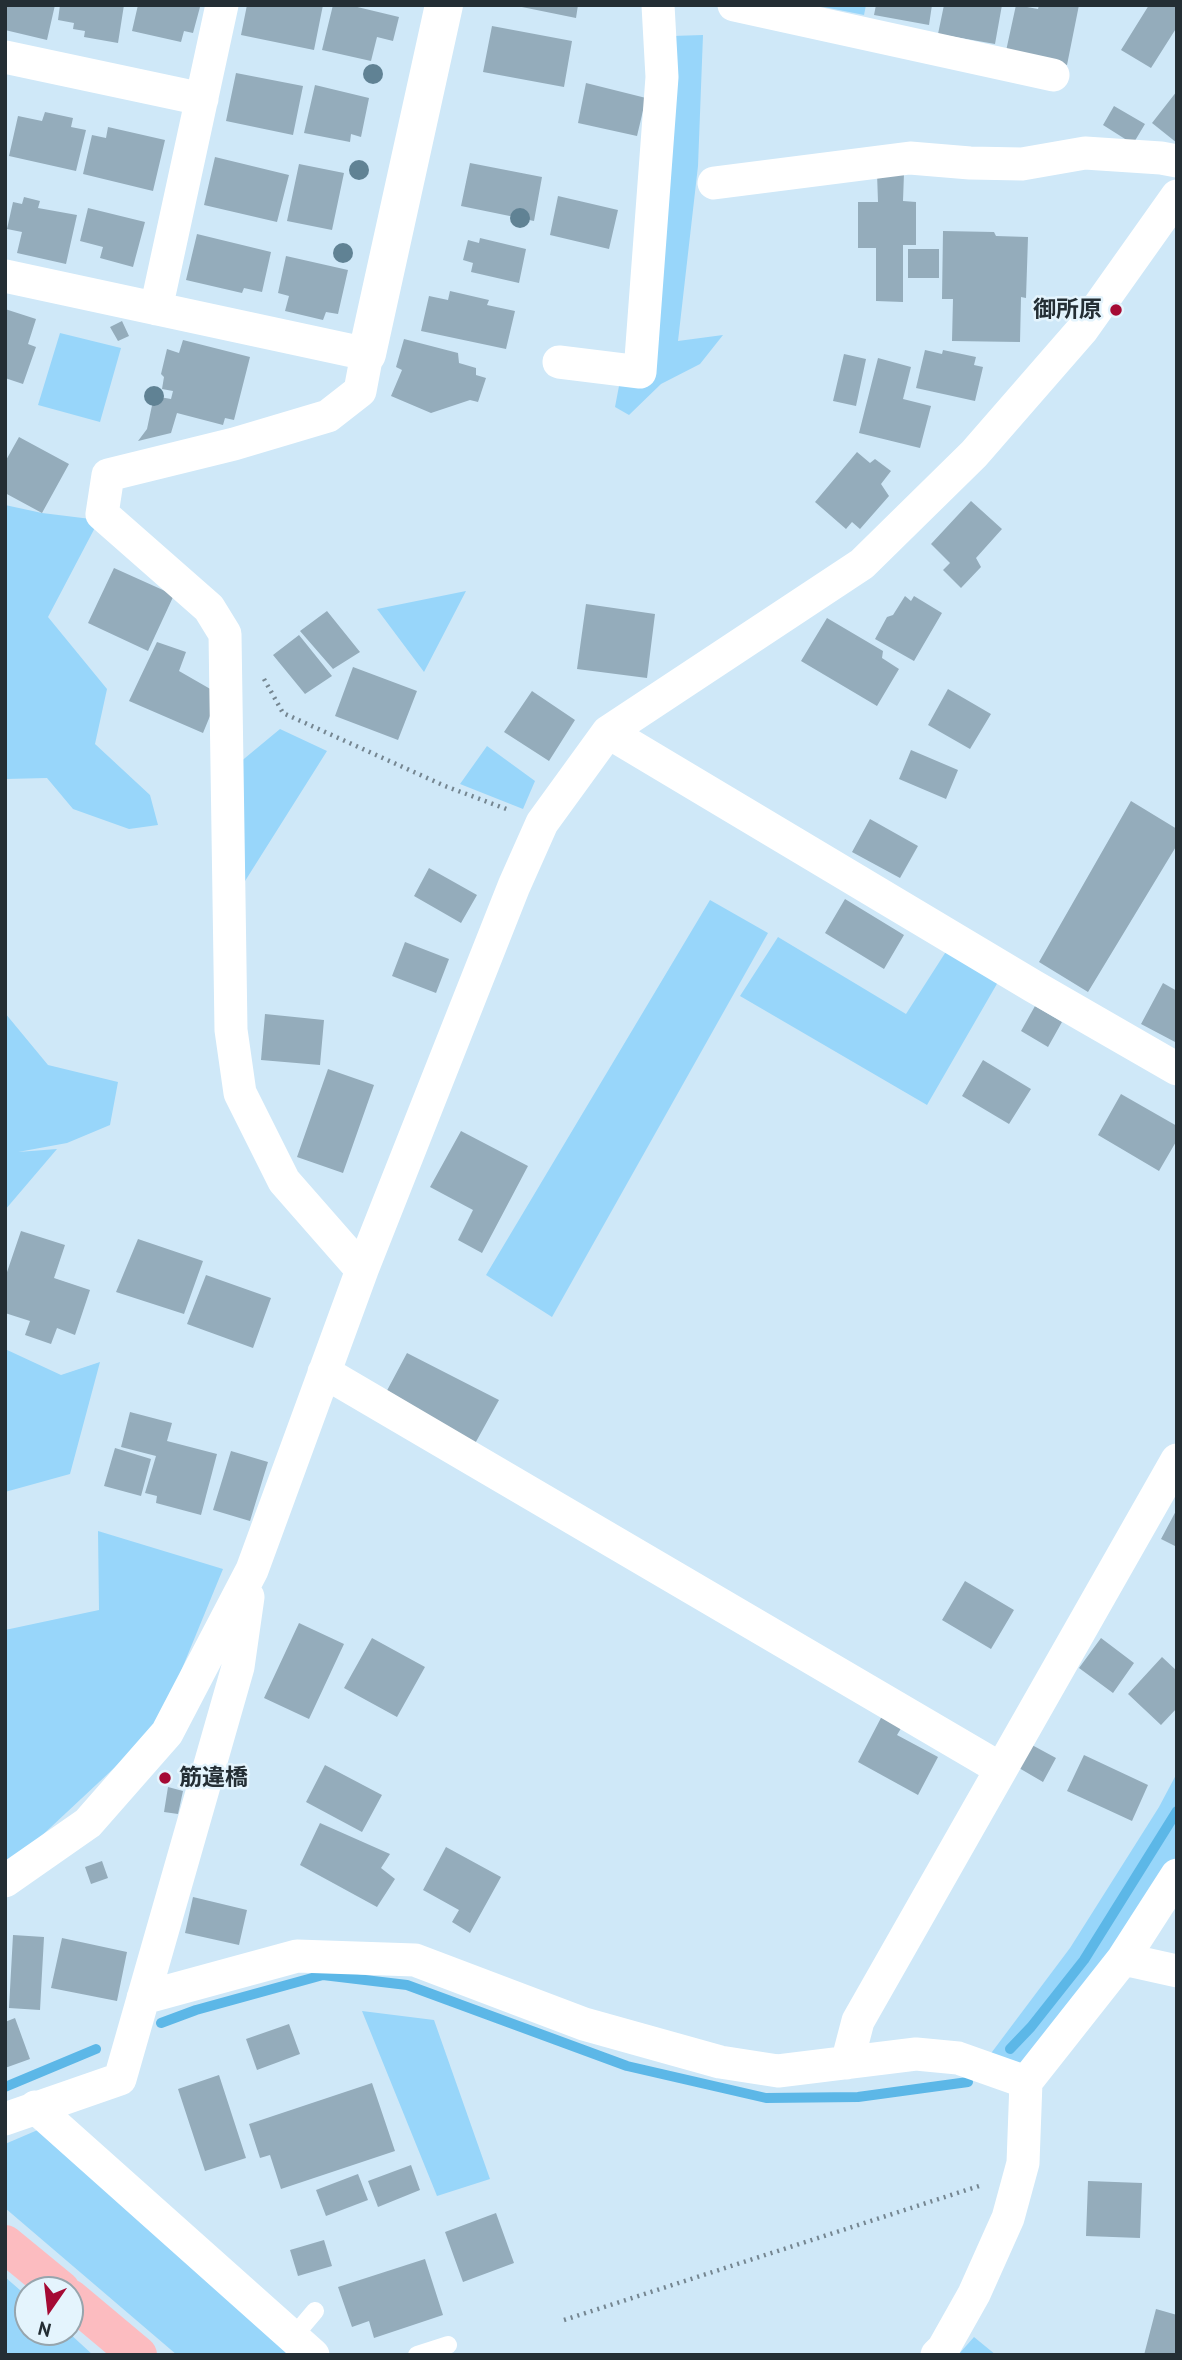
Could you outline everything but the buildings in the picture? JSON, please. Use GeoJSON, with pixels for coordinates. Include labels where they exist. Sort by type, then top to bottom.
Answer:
{"type":"FeatureCollection","features":[{"type":"Feature","properties":{"kind":"highway"},"geometry":{"type":"LineString","coordinates":[[5,2244],[44,2276]]}},
{"type":"Feature","properties":{"kind":"highway"},"geometry":{"type":"LineString","coordinates":[[84,2310],[138,2355]]}},
{"type":"Feature","properties":{"kind":"street"},"geometry":{"type":"LineString","coordinates":[[156,309],[222,5]]}},
{"type":"Feature","properties":{"kind":"street"},"geometry":{"type":"LineString","coordinates":[[362,1270],[285,1181],[240,1093],[231,1030],[225,634],[209,608],[102,513],[108,475],[234,444],[328,416],[360,391],[444,5]]}},
{"type":"Feature","properties":{"kind":"street"},"geometry":{"type":"LineString","coordinates":[[559,362],[640,372],[662,77],[658,5]]}},
{"type":"Feature","properties":{"kind":"street"},"geometry":{"type":"LineString","coordinates":[[734,5],[1053,75]]}},
{"type":"Feature","properties":{"kind":"street"},"geometry":{"type":"LineString","coordinates":[[5,57],[202,99]]}},
{"type":"Feature","properties":{"kind":"street"},"geometry":{"type":"LineString","coordinates":[[714,183],[909,158],[1022,164],[1085,153],[1177,161]]}},
{"type":"Feature","properties":{"kind":"street"},"geometry":{"type":"LineString","coordinates":[[5,1881],[88,1823],[167,1733],[252,1570],[362,1270],[514,886],[542,823],[608,732],[862,564],[974,454],[1082,330],[1177,196]]}},
{"type":"Feature","properties":{"kind":"street"},"geometry":{"type":"LineString","coordinates":[[5,276],[367,354]]}},
{"type":"Feature","properties":{"kind":"street"},"geometry":{"type":"LineString","coordinates":[[608,732],[1177,1069]]}},
{"type":"Feature","properties":{"kind":"street"},"geometry":{"type":"LineString","coordinates":[[324,1372],[1001,1769]]}},
{"type":"Feature","properties":{"kind":"street"},"geometry":{"type":"LineString","coordinates":[[847,2063],[858,2021],[1177,1460]]}},
{"type":"Feature","properties":{"kind":"street"},"geometry":{"type":"LineString","coordinates":[[20,2113],[120,2079],[238,1667],[252,1570]]}},
{"type":"Feature","properties":{"kind":"street"},"geometry":{"type":"LineString","coordinates":[[937,2355],[974,2294],[1008,2218],[1023,2163],[1026,2082],[1123,1959],[1177,1875]]}},
{"type":"Feature","properties":{"kind":"street"},"geometry":{"type":"LineString","coordinates":[[143,1998],[297,1956],[415,1960],[584,2024],[720,2062],[778,2071],[916,2054],[958,2057],[1026,2082]]}},
{"type":"Feature","properties":{"kind":"street"},"geometry":{"type":"LineString","coordinates":[[1123,1959],[1177,1971]]}},
{"type":"Feature","properties":{"kind":"street"},"geometry":{"type":"LineString","coordinates":[[20,2113],[303,2346]]}},
{"type":"Feature","properties":{"kind":"lane"},"geometry":{"type":"LineString","coordinates":[[303,2346],[315,2311]]}},
{"type":"Feature","properties":{"kind":"lane"},"geometry":{"type":"LineString","coordinates":[[417,2355],[447,2345]]}},
{"type":"Feature","properties":{"kind":"path"},"geometry":{"type":"LineString","coordinates":[[225,634],[249,652],[283,713],[445,786],[542,823]]}},
{"type":"Feature","properties":{"kind":"path"},"geometry":{"type":"LineString","coordinates":[[565,2320],[978,2186],[1014,2196]]}},
{"type":"Feature","properties":{"kind":"shaded area"},"geometry":{"type":"Polygon","coordinates":[[[814,5],[866,5],[864,15],[814,5]]]}},
{"type":"Feature","properties":{"kind":"shaded area"},"geometry":{"type":"Polygon","coordinates":[[[703,35],[698,166],[678,341],[723,335],[700,364],[661,384],[629,415],[615,407],[674,96],[672,36],[703,35]]]}},
{"type":"Feature","properties":{"kind":"shaded area"},"geometry":{"type":"Polygon","coordinates":[[[60,333],[121,348],[100,422],[38,405],[60,333]]]}},
{"type":"Feature","properties":{"kind":"shaded area"},"geometry":{"type":"Polygon","coordinates":[[[5,505],[99,520],[48,617],[107,689],[95,744],[150,795],[158,825],[129,829],[73,809],[47,778],[5,779],[5,505]]]}},
{"type":"Feature","properties":{"kind":"shaded area"},"geometry":{"type":"Polygon","coordinates":[[[466,591],[424,672],[377,609],[466,591]]]}},
{"type":"Feature","properties":{"kind":"shaded area"},"geometry":{"type":"Polygon","coordinates":[[[280,729],[327,751],[240,889],[239,763],[280,729]]]}},
{"type":"Feature","properties":{"kind":"shaded area"},"geometry":{"type":"Polygon","coordinates":[[[487,746],[535,781],[523,809],[460,784],[487,746]]]}},
{"type":"Feature","properties":{"kind":"shaded area"},"geometry":{"type":"Polygon","coordinates":[[[710,900],[768,933],[552,1317],[486,1275],[710,900]]]}},
{"type":"Feature","properties":{"kind":"shaded area"},"geometry":{"type":"Polygon","coordinates":[[[778,937],[906,1014],[947,950],[998,982],[927,1105],[740,996],[778,937]]]}},
{"type":"Feature","properties":{"kind":"shaded area"},"geometry":{"type":"Polygon","coordinates":[[[5,1013],[48,1065],[118,1082],[110,1125],[67,1143],[18,1152],[57,1149],[5,1210],[5,1013]]]}},
{"type":"Feature","properties":{"kind":"shaded area"},"geometry":{"type":"Polygon","coordinates":[[[5,1349],[61,1375],[100,1362],[70,1474],[5,1492],[5,1349]]]}},
{"type":"Feature","properties":{"kind":"shaded area"},"geometry":{"type":"Polygon","coordinates":[[[98,1531],[223,1569],[158,1727],[5,1870],[5,1630],[99,1610],[98,1531]]]}},
{"type":"Feature","properties":{"kind":"shaded area"},"geometry":{"type":"Polygon","coordinates":[[[1177,1773],[1177,1875],[1032,2075],[989,2056],[1070,1948],[1159,1807],[1177,1773]]]}},
{"type":"Feature","properties":{"kind":"shaded area"},"geometry":{"type":"Polygon","coordinates":[[[362,2011],[434,2020],[490,2179],[437,2196],[362,2011]]]}},
{"type":"Feature","properties":{"kind":"shaded area"},"geometry":{"type":"Polygon","coordinates":[[[40,2129],[302,2355],[177,2355],[5,2208],[5,2144],[40,2129]]]}},
{"type":"Feature","properties":{"kind":"shaded area"},"geometry":{"type":"Polygon","coordinates":[[[5,2277],[14,2285],[14,2346],[83,2346],[93,2355],[5,2355],[5,2277]]]}},
{"type":"Feature","properties":{"kind":"shaded area"},"geometry":{"type":"Polygon","coordinates":[[[974,2337],[996,2355],[958,2355],[974,2337]]]}},
{"type":"Feature","properties":{"kind":"waterway"},"geometry":{"type":"LineString","coordinates":[[1010,2049],[1084,1960],[1177,1811]]}},
{"type":"Feature","properties":{"kind":"waterway"},"geometry":{"type":"LineString","coordinates":[[161,2023],[196,2010],[323,1975],[407,1985],[627,2066],[766,2098],[858,2097],[968,2082]]}},
{"type":"Feature","properties":{"kind":"waterway"},"geometry":{"type":"LineString","coordinates":[[5,2087],[96,2049]]}},
{"type":"Feature","properties":{"kind":"place","name":"御所原"},"geometry":{"type":"Point","coordinates":[1116,310]}},
{"type":"Feature","properties":{"kind":"place","name":"筋違橋"},"geometry":{"type":"Point","coordinates":[165,1778]}}]}
